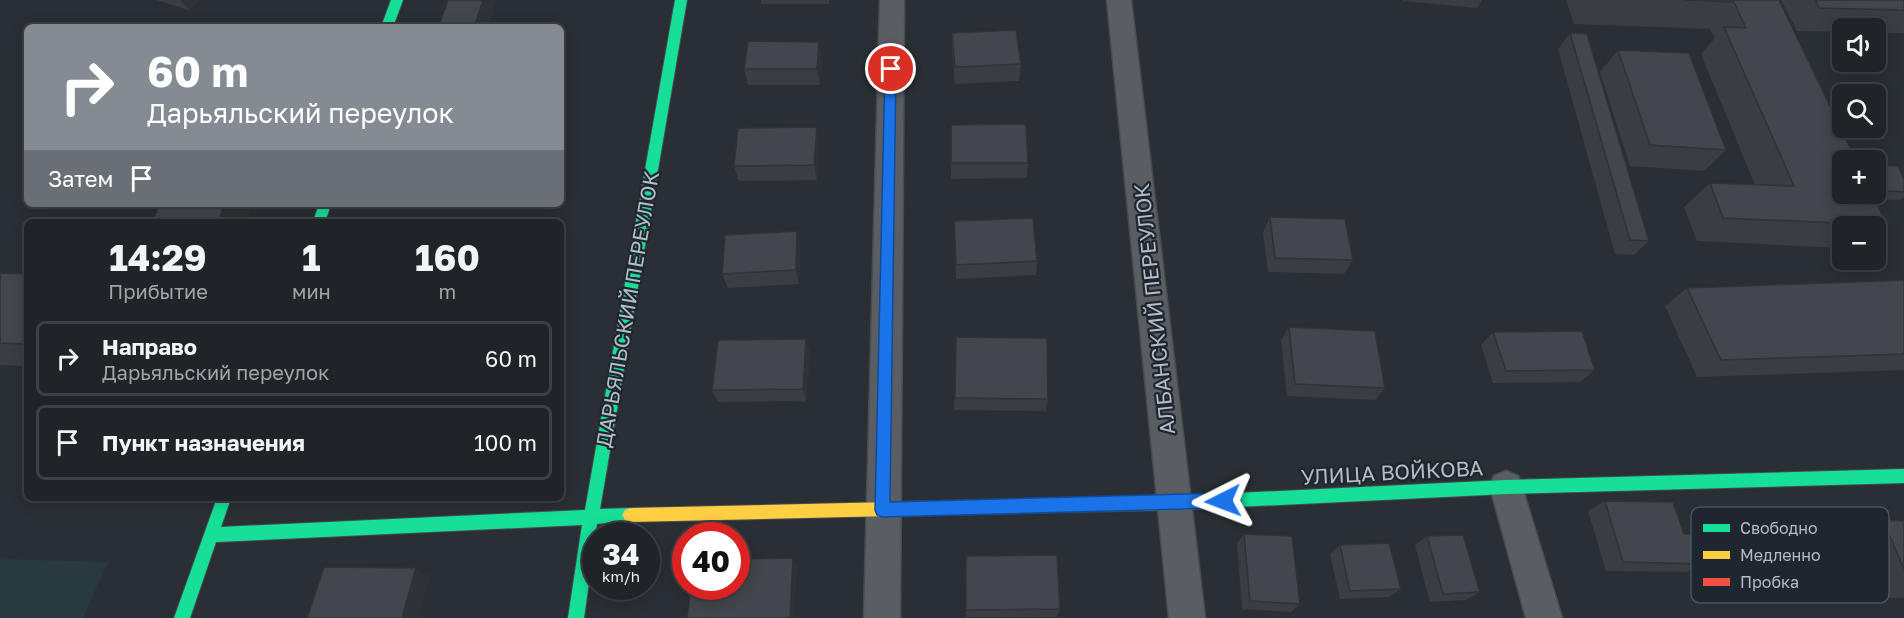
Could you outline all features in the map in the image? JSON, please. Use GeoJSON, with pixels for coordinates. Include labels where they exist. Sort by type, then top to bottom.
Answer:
{"type":"FeatureCollection","features":[{"type":"Feature","properties":{"kind":"street"},"geometry":{"type":"LineString","coordinates":[[388,24],[397,0]]}},
{"type":"Feature","properties":{"kind":"street","name":"ДАРЬЯЛЬСКИЙ ПЕРЕУЛОК"},"geometry":{"type":"LineString","coordinates":[[576,618],[591,516],[681,0]]}},
{"type":"Feature","properties":{"kind":"street"},"geometry":{"type":"LineString","coordinates":[[882,618],[892,0]]}},
{"type":"Feature","properties":{"kind":"street","name":"АЛБАНСКИЙ ПЕРЕУЛОК"},"geometry":{"type":"LineString","coordinates":[[1119,0],[1187,618]]}},
{"type":"Feature","properties":{"kind":"street","name":"УЛИЦА ВОЙКОВА"},"geometry":{"type":"LineString","coordinates":[[591,516],[1176,503],[1506,487],[1904,476]]}},
{"type":"Feature","properties":{"kind":"street"},"geometry":{"type":"LineString","coordinates":[[1506,487],[1544,618]]}},
{"type":"Feature","properties":{"kind":"street"},"geometry":{"type":"LineString","coordinates":[[182,618],[223,501]]}},
{"type":"Feature","properties":{"kind":"street"},"geometry":{"type":"LineString","coordinates":[[212,535],[591,516]]}},
{"type":"Feature","properties":{"kind":"shaded area"},"geometry":{"type":"Polygon","coordinates":[[[0,559],[108,562],[83,618],[0,618],[0,559]]]}},
{"type":"Feature","properties":{"kind":"building"},"geometry":{"type":"Polygon","coordinates":[[[448,0],[483,0],[475,24],[439,24],[448,0]]]}},
{"type":"Feature","properties":{"kind":"building"},"geometry":{"type":"Polygon","coordinates":[[[1685,0],[1779,0],[1832,110],[1832,138],[1845,138],[1851,150],[1832,150],[1832,204],[1877,204],[1883,216],[1832,216],[1832,223],[1723,218],[1710,183],[1794,186],[1724,27],[1746,28],[1734,2],[1685,0]]]}},
{"type":"Feature","properties":{"kind":"building"},"geometry":{"type":"Polygon","coordinates":[[[1815,0],[1904,0],[1904,10],[1819,8],[1815,0]]]}},
{"type":"Feature","properties":{"kind":"building"},"geometry":{"type":"Polygon","coordinates":[[[1016,30],[1021,64],[955,67],[952,33],[1016,30]]]}},
{"type":"Feature","properties":{"kind":"building"},"geometry":{"type":"Polygon","coordinates":[[[1570,33],[1587,34],[1649,241],[1630,240],[1570,33]]]}},
{"type":"Feature","properties":{"kind":"building"},"geometry":{"type":"Polygon","coordinates":[[[748,41],[819,42],[817,69],[744,69],[748,41]]]}},
{"type":"Feature","properties":{"kind":"building"},"geometry":{"type":"Polygon","coordinates":[[[1618,50],[1689,53],[1726,150],[1650,145],[1618,50]]]}},
{"type":"Feature","properties":{"kind":"building"},"geometry":{"type":"Polygon","coordinates":[[[1026,124],[1028,163],[951,163],[951,125],[1026,124]]]}},
{"type":"Feature","properties":{"kind":"building"},"geometry":{"type":"Polygon","coordinates":[[[817,127],[814,165],[734,166],[738,128],[817,127]]]}},
{"type":"Feature","properties":{"kind":"building"},"geometry":{"type":"Polygon","coordinates":[[[1886,165],[1898,166],[1904,179],[1904,192],[1886,191],[1886,165]]]}},
{"type":"Feature","properties":{"kind":"building"},"geometry":{"type":"Polygon","coordinates":[[[159,207],[224,207],[219,219],[153,219],[159,207]]]}},
{"type":"Feature","properties":{"kind":"building"},"geometry":{"type":"Polygon","coordinates":[[[1270,217],[1345,219],[1353,260],[1275,258],[1270,217]]]}},
{"type":"Feature","properties":{"kind":"building"},"geometry":{"type":"Polygon","coordinates":[[[1033,218],[1037,261],[956,265],[954,221],[1033,218]]]}},
{"type":"Feature","properties":{"kind":"building"},"geometry":{"type":"Polygon","coordinates":[[[797,231],[796,270],[722,274],[725,235],[797,231]]]}},
{"type":"Feature","properties":{"kind":"building"},"geometry":{"type":"Polygon","coordinates":[[[0,273],[24,274],[24,344],[0,343],[0,273]]]}},
{"type":"Feature","properties":{"kind":"building"},"geometry":{"type":"Polygon","coordinates":[[[1904,280],[1904,354],[1721,360],[1687,288],[1904,280]]]}},
{"type":"Feature","properties":{"kind":"building"},"geometry":{"type":"Polygon","coordinates":[[[1289,327],[1375,331],[1385,388],[1295,384],[1289,327]]]}},
{"type":"Feature","properties":{"kind":"building"},"geometry":{"type":"Polygon","coordinates":[[[1582,331],[1595,370],[1506,371],[1493,332],[1582,331]]]}},
{"type":"Feature","properties":{"kind":"building"},"geometry":{"type":"Polygon","coordinates":[[[956,337],[1047,338],[1048,399],[955,398],[956,337]]]}},
{"type":"Feature","properties":{"kind":"building"},"geometry":{"type":"Polygon","coordinates":[[[806,339],[803,389],[712,390],[718,340],[806,339]]]}},
{"type":"Feature","properties":{"kind":"building"},"geometry":{"type":"Polygon","coordinates":[[[1605,501],[1673,502],[1684,534],[1691,534],[1691,564],[1623,562],[1605,501]]]}},
{"type":"Feature","properties":{"kind":"building"},"geometry":{"type":"Polygon","coordinates":[[[1889,520],[1904,521],[1904,569],[1889,534],[1889,520]]]}},
{"type":"Feature","properties":{"kind":"building"},"geometry":{"type":"Polygon","coordinates":[[[1244,534],[1292,536],[1300,604],[1250,601],[1244,534]]]}},
{"type":"Feature","properties":{"kind":"building"},"geometry":{"type":"Polygon","coordinates":[[[1463,535],[1480,592],[1443,594],[1427,536],[1463,535]]]}},
{"type":"Feature","properties":{"kind":"building"},"geometry":{"type":"Polygon","coordinates":[[[1389,543],[1401,589],[1350,591],[1340,545],[1389,543]]]}},
{"type":"Feature","properties":{"kind":"building"},"geometry":{"type":"Polygon","coordinates":[[[1057,555],[1060,609],[966,610],[966,556],[1057,555]]]}},
{"type":"Feature","properties":{"kind":"building"},"geometry":{"type":"Polygon","coordinates":[[[793,558],[790,618],[687,618],[689,600],[750,600],[750,559],[793,558]]]}},
{"type":"Feature","properties":{"kind":"building"},"geometry":{"type":"Polygon","coordinates":[[[324,567],[416,568],[402,618],[307,618],[324,567]]]}},
{"type":"Feature","properties":{"kind":"traffic: fast"},"geometry":{"type":"LineString","coordinates":[[388,24],[397,0]]}},
{"type":"Feature","properties":{"kind":"traffic: fast"},"geometry":{"type":"LineString","coordinates":[[576,618],[591,516],[681,0]]}},
{"type":"Feature","properties":{"kind":"traffic: fast"},"geometry":{"type":"LineString","coordinates":[[320,219],[324,207]]}},
{"type":"Feature","properties":{"kind":"traffic: fast"},"geometry":{"type":"LineString","coordinates":[[1073,505],[1176,503],[1506,487],[1904,476]]}},
{"type":"Feature","properties":{"kind":"traffic: fast"},"geometry":{"type":"LineString","coordinates":[[182,618],[223,501]]}},
{"type":"Feature","properties":{"kind":"traffic: fast"},"geometry":{"type":"LineString","coordinates":[[212,535],[630,515]]}},
{"type":"Feature","properties":{"kind":"traffic: slow"},"geometry":{"type":"LineString","coordinates":[[630,515],[935,508]]}},
{"type":"Feature","properties":{"kind":"traffic: jam"},"geometry":{"type":"LineString","coordinates":[[935,508],[1073,505]]}},
{"type":"Feature","properties":{"kind":"route"},"geometry":{"type":"LineString","coordinates":[[891,69],[882,510],[1223,501]]}}]}
